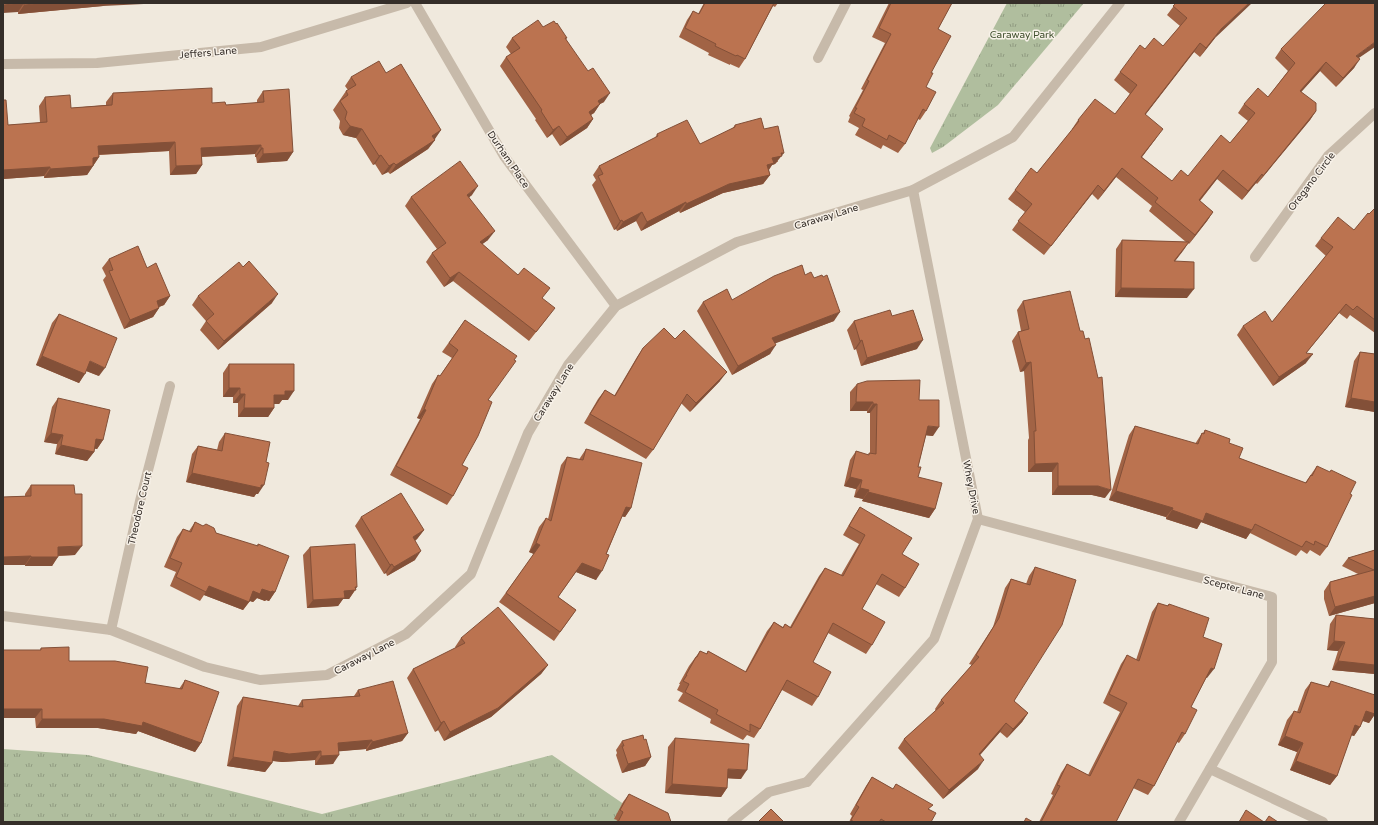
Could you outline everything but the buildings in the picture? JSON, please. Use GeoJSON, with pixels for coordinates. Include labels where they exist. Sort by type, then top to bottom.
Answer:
{"type":"FeatureCollection","features":[{"type":"Feature","properties":{"kind":"street","name":"Jeffers Lane"},"geometry":{"type":"LineString","coordinates":[[3,64],[97,62],[261,47],[407,3]]}},
{"type":"Feature","properties":{"kind":"street","name":"Durham Place"},"geometry":{"type":"LineString","coordinates":[[415,3],[504,156],[616,306]]}},
{"type":"Feature","properties":{"kind":"street"},"geometry":{"type":"LineString","coordinates":[[818,58],[846,3]]}},
{"type":"Feature","properties":{"kind":"street","name":"Caraway Lane"},"geometry":{"type":"LineString","coordinates":[[3,616],[111,630],[205,666],[260,680],[327,675],[406,634],[471,574],[528,432],[568,365],[616,306],[737,242],[912,190],[1013,137],[1120,3]]}},
{"type":"Feature","properties":{"kind":"street","name":"Oregano Circle"},"geometry":{"type":"LineString","coordinates":[[1255,258],[1328,156],[1375,113]]}},
{"type":"Feature","properties":{"kind":"street","name":"Whey Drive"},"geometry":{"type":"LineString","coordinates":[[732,822],[769,792],[807,782],[934,639],[978,519],[912,190]]}},
{"type":"Feature","properties":{"kind":"street","name":"Theodore Court"},"geometry":{"type":"LineString","coordinates":[[111,630],[140,501],[170,386]]}},
{"type":"Feature","properties":{"kind":"street","name":"Scepter Lane"},"geometry":{"type":"LineString","coordinates":[[978,519],[1272,597],[1272,662],[1179,822]]}},
{"type":"Feature","properties":{"kind":"street"},"geometry":{"type":"LineString","coordinates":[[1210,769],[1323,822]]}},
{"type":"Feature","properties":{"kind":"green space","name":"Caraway Park"},"geometry":{"type":"Polygon","coordinates":[[[1007,3],[1084,3],[998,105],[943,147],[932,153],[930,148],[1007,3]]]}},
{"type":"Feature","properties":{"kind":"green space"},"geometry":{"type":"Polygon","coordinates":[[[3,749],[88,755],[322,814],[552,755],[650,822],[3,822],[3,749]]]}}]}
